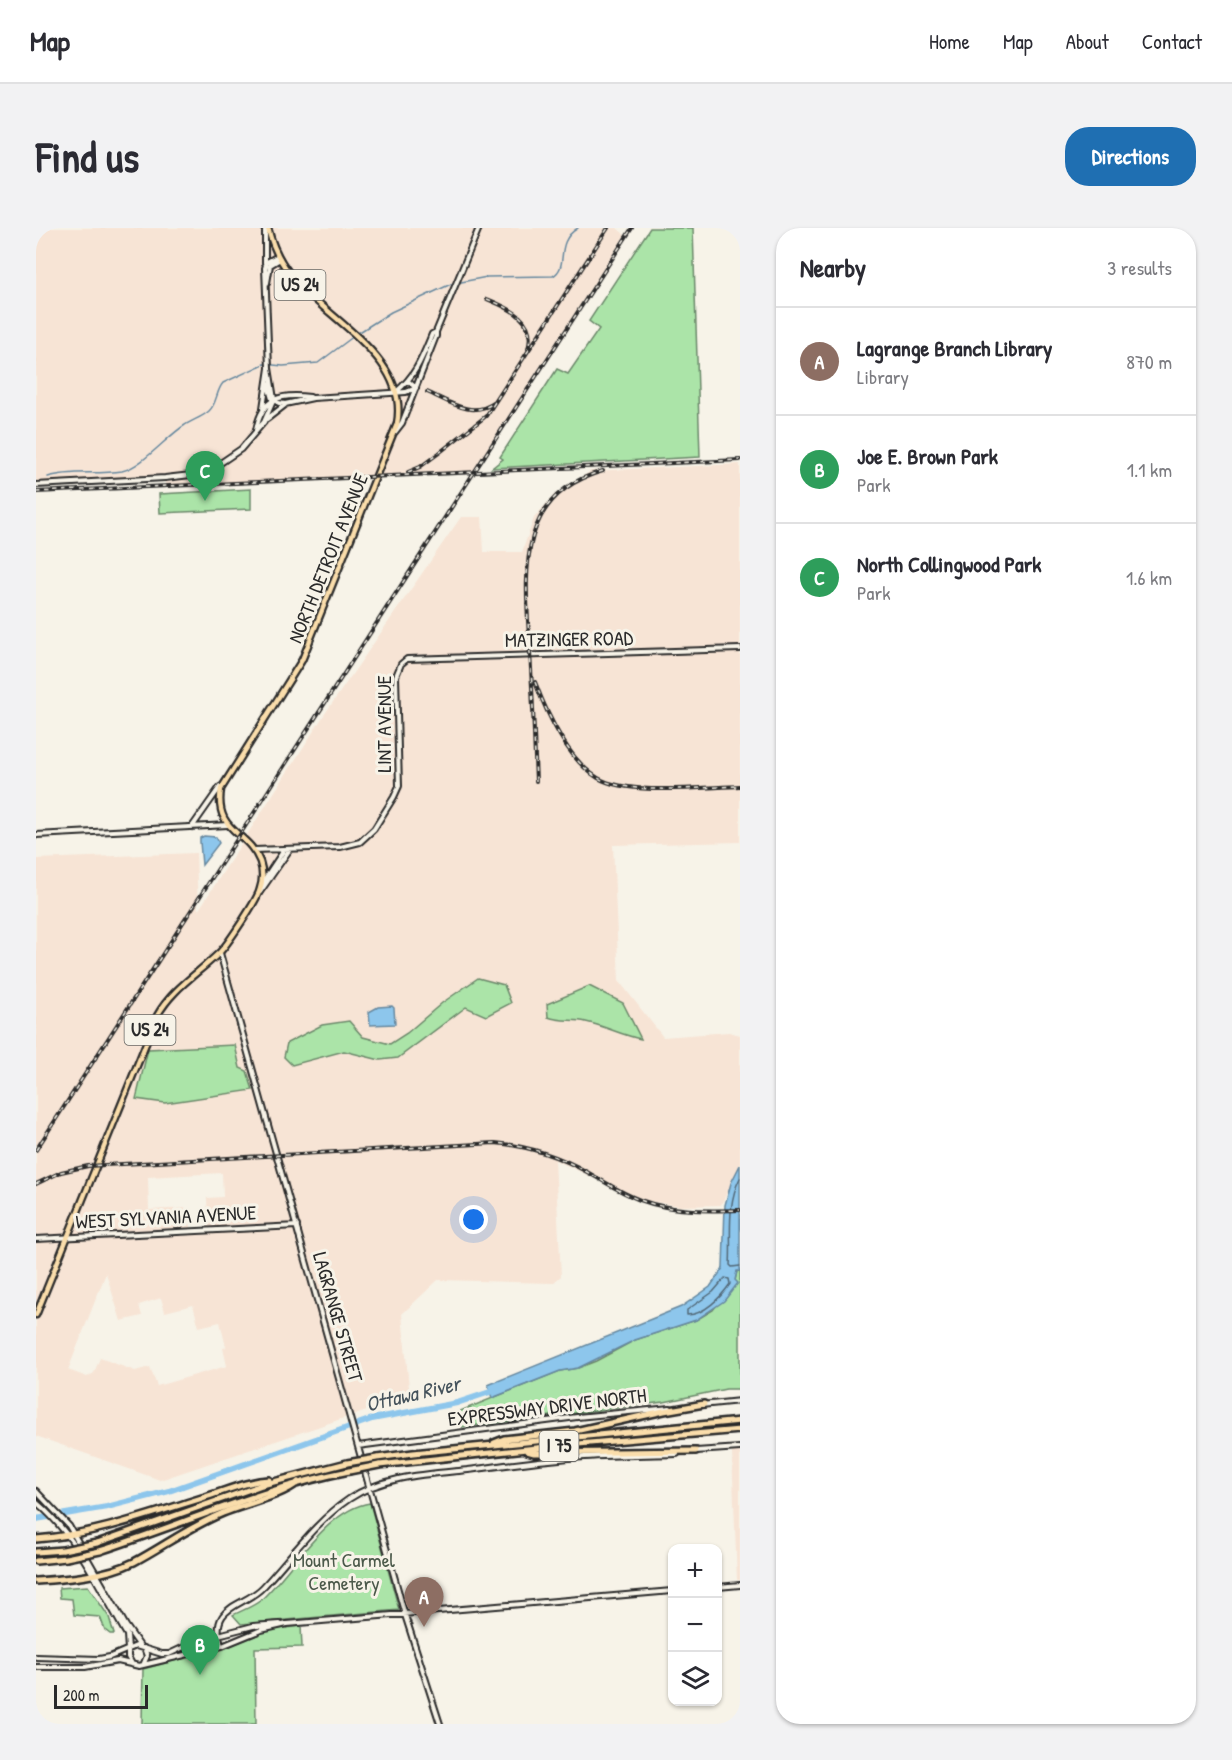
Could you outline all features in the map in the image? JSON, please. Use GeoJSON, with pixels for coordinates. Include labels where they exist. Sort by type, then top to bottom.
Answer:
{"type":"FeatureCollection","features":[{"type":"Feature","properties":{"kind":"highway"},"geometry":{"type":"LineString","coordinates":[[487,1446],[504,1439],[574,1431],[704,1404]]}},
{"type":"Feature","properties":{"kind":"highway","name":"I 75"},"geometry":{"type":"LineString","coordinates":[[36,1552],[63,1550],[97,1543],[273,1481],[346,1463],[487,1446],[740,1421]]}},
{"type":"Feature","properties":{"kind":"highway","name":"I 75"},"geometry":{"type":"LineString","coordinates":[[36,1561],[100,1551],[298,1482],[379,1465],[740,1430]]}},
{"type":"Feature","properties":{"kind":"highway"},"geometry":{"type":"LineString","coordinates":[[522,1450],[534,1453],[696,1451]]}},
{"type":"Feature","properties":{"kind":"highway"},"geometry":{"type":"LineString","coordinates":[[36,1539],[73,1535],[262,1480],[273,1481]]}},
{"type":"Feature","properties":{"kind":"highway"},"geometry":{"type":"LineString","coordinates":[[36,1581],[94,1574],[133,1562],[209,1519],[291,1489],[298,1482]]}},
{"type":"Feature","properties":{"kind":"main road","name":"US 24"},"geometry":{"type":"LineString","coordinates":[[267,228],[279,257],[295,280],[387,369],[396,392],[399,411],[395,432]]}},
{"type":"Feature","properties":{"kind":"main road"},"geometry":{"type":"LineString","coordinates":[[264,422],[273,400],[269,368],[265,265],[267,228]]}},
{"type":"Feature","properties":{"kind":"main road","name":"NORTH DETROIT AVENUE"},"geometry":{"type":"LineString","coordinates":[[192,828],[223,784],[302,660],[395,432],[402,423],[479,228]]}},
{"type":"Feature","properties":{"kind":"main road"},"geometry":{"type":"LineString","coordinates":[[265,265],[279,257]]}},
{"type":"Feature","properties":{"kind":"main road"},"geometry":{"type":"LineString","coordinates":[[267,284],[270,265],[279,257]]}},
{"type":"Feature","properties":{"kind":"main road","name":"NORTH DETROIT AVENUE"},"geometry":{"type":"LineString","coordinates":[[396,392],[408,381],[418,366],[432,334],[436,332]]}},
{"type":"Feature","properties":{"kind":"main road"},"geometry":{"type":"LineString","coordinates":[[256,431],[263,411],[269,368]]}},
{"type":"Feature","properties":{"kind":"main road"},"geometry":{"type":"LineString","coordinates":[[263,411],[273,400],[284,397],[313,398],[406,392],[416,388],[408,381]]}},
{"type":"Feature","properties":{"kind":"main road"},"geometry":{"type":"LineString","coordinates":[[267,382],[273,400],[282,404],[313,398]]}},
{"type":"Feature","properties":{"kind":"main road"},"geometry":{"type":"LineString","coordinates":[[36,485],[165,478],[201,473],[232,456],[273,413],[289,404]]}},
{"type":"Feature","properties":{"kind":"main road","name":"MATZINGER ROAD"},"geometry":{"type":"LineString","coordinates":[[400,664],[407,659],[415,658],[740,649]]}},
{"type":"Feature","properties":{"kind":"main road","name":"LINT AVENUE"},"geometry":{"type":"LineString","coordinates":[[287,849],[340,848],[360,842],[374,829],[394,797],[399,786],[396,680],[400,664]]}},
{"type":"Feature","properties":{"kind":"main road"},"geometry":{"type":"LineString","coordinates":[[36,835],[228,825],[220,806],[223,784]]}},
{"type":"Feature","properties":{"kind":"main road","name":"US 24"},"geometry":{"type":"LineString","coordinates":[[36,1315],[157,1016],[172,993],[220,953],[260,892],[262,870],[253,850],[228,825]]}},
{"type":"Feature","properties":{"kind":"main road"},"geometry":{"type":"LineString","coordinates":[[253,850],[287,849]]}},
{"type":"Feature","properties":{"kind":"main road"},"geometry":{"type":"LineString","coordinates":[[261,885],[287,849]]}},
{"type":"Feature","properties":{"kind":"main road"},"geometry":{"type":"LineString","coordinates":[[260,892],[287,849]]}},
{"type":"Feature","properties":{"kind":"main road","name":"LAGRANGE STREET"},"geometry":{"type":"LineString","coordinates":[[220,953],[405,1615],[440,1724]]}},
{"type":"Feature","properties":{"kind":"main road","name":"WEST SYLVANIA AVENUE"},"geometry":{"type":"LineString","coordinates":[[36,1239],[297,1226]]}},
{"type":"Feature","properties":{"kind":"main road","name":"EXPRESSWAY DRIVE NORTH"},"geometry":{"type":"LineString","coordinates":[[358,1446],[578,1417],[740,1401]]}},
{"type":"Feature","properties":{"kind":"main road"},"geometry":{"type":"LineString","coordinates":[[220,1646],[218,1635],[222,1619],[228,1609],[256,1593],[319,1524],[348,1499],[370,1488],[418,1475],[514,1464],[584,1457],[740,1448]]}},
{"type":"Feature","properties":{"kind":"main road"},"geometry":{"type":"LineString","coordinates":[[36,1491],[69,1526],[127,1635],[128,1657],[132,1665]]}},
{"type":"Feature","properties":{"kind":"main road"},"geometry":{"type":"LineString","coordinates":[[36,1502],[73,1535],[94,1574],[147,1656],[144,1664]]}},
{"type":"Feature","properties":{"kind":"main road"},"geometry":{"type":"LineString","coordinates":[[722,1587],[740,1585]]}},
{"type":"Feature","properties":{"kind":"main road"},"geometry":{"type":"LineString","coordinates":[[36,1657],[99,1659],[128,1651],[133,1647],[142,1647],[166,1654],[188,1644],[259,1625],[405,1615],[668,1591]]}},
{"type":"Feature","properties":{"kind":"main road"},"geometry":{"type":"LineString","coordinates":[[36,1667],[99,1666],[118,1661],[139,1666],[220,1646],[261,1630],[286,1624]]}},
{"type":"Feature","properties":{"kind":"main road"},"geometry":{"type":"LineString","coordinates":[[188,1644],[193,1653]]}},
{"type":"Feature","properties":{"kind":"main road"},"geometry":{"type":"LineString","coordinates":[[70,1658],[74,1662],[70,1667]]}},
{"type":"Feature","properties":{"kind":"shaded area"},"geometry":{"type":"Polygon","coordinates":[[[36,228],[617,228],[625,235],[472,472],[165,487],[165,479],[36,485],[36,228]]]}},
{"type":"Feature","properties":{"kind":"shaded area"},"geometry":{"type":"Polygon","coordinates":[[[740,464],[740,842],[613,845],[619,981],[663,1037],[729,1032],[740,1035],[740,1166],[721,1205],[680,1206],[642,1200],[555,1160],[561,1276],[553,1283],[438,1280],[402,1314],[410,1398],[160,1480],[36,1436],[36,859],[196,853],[198,911],[324,715],[461,517],[482,517],[484,552],[522,552],[534,518],[554,495],[591,471],[740,464]],[[222,1173],[148,1177],[149,1210],[190,1208],[191,1228],[208,1227],[207,1198],[223,1197],[222,1173]],[[106,1273],[68,1370],[87,1377],[94,1373],[100,1358],[135,1371],[150,1367],[157,1386],[227,1366],[223,1348],[226,1347],[220,1322],[199,1327],[193,1305],[165,1312],[161,1298],[139,1305],[142,1316],[121,1321],[106,1273]]]}},
{"type":"Feature","properties":{"kind":"shaded area"},"geometry":{"type":"Polygon","coordinates":[[[740,1451],[740,1580],[737,1580],[732,1452],[740,1451]]]}},
{"type":"Feature","properties":{"kind":"green space"},"geometry":{"type":"Polygon","coordinates":[[[650,228],[693,228],[700,457],[492,468],[503,459],[500,457],[557,369],[568,374],[599,329],[589,321],[650,228]]]}},
{"type":"Feature","properties":{"kind":"green space"},"geometry":{"type":"Polygon","coordinates":[[[251,489],[251,509],[160,513],[159,494],[251,489]]]}},
{"type":"Feature","properties":{"kind":"green space"},"geometry":{"type":"Polygon","coordinates":[[[478,978],[504,985],[511,1003],[486,1016],[466,1007],[398,1058],[380,1060],[344,1051],[292,1065],[284,1057],[287,1043],[322,1025],[349,1021],[363,1037],[390,1044],[478,978]]]}},
{"type":"Feature","properties":{"kind":"green space"},"geometry":{"type":"Polygon","coordinates":[[[589,986],[623,1003],[641,1039],[586,1022],[548,1017],[547,1004],[589,986]]]}},
{"type":"Feature","properties":{"kind":"green space"},"geometry":{"type":"Polygon","coordinates":[[[235,1045],[240,1068],[247,1071],[253,1090],[165,1103],[136,1099],[148,1049],[235,1045]]]}},
{"type":"Feature","properties":{"kind":"green space"},"geometry":{"type":"Polygon","coordinates":[[[737,1271],[740,1271],[740,1389],[726,1389],[664,1402],[462,1427],[458,1412],[560,1371],[578,1368],[596,1361],[635,1340],[696,1320],[713,1310],[735,1281],[737,1271]]]}},
{"type":"Feature","properties":{"kind":"green space","name":"Mount Carmel Cemetery"},"geometry":{"type":"Polygon","coordinates":[[[370,1503],[399,1610],[241,1624],[233,1615],[262,1599],[311,1543],[339,1517],[354,1508],[370,1503]]]}},
{"type":"Feature","properties":{"kind":"green space"},"geometry":{"type":"Polygon","coordinates":[[[88,1586],[109,1617],[114,1634],[105,1630],[100,1617],[74,1615],[72,1599],[60,1598],[59,1588],[88,1586]]]}},
{"type":"Feature","properties":{"kind":"green space"},"geometry":{"type":"Polygon","coordinates":[[[301,1626],[302,1647],[255,1648],[256,1724],[142,1724],[143,1669],[227,1647],[269,1630],[301,1626]]]}},
{"type":"Feature","properties":{"kind":"water"},"geometry":{"type":"Polygon","coordinates":[[[216,837],[219,843],[202,865],[200,838],[216,837]]]}},
{"type":"Feature","properties":{"kind":"water"},"geometry":{"type":"Polygon","coordinates":[[[392,1006],[395,1024],[370,1025],[369,1012],[378,1007],[392,1006]]]}},
{"type":"Feature","properties":{"kind":"water"},"geometry":{"type":"Polygon","coordinates":[[[740,1165],[740,1271],[737,1271],[735,1280],[738,1283],[724,1301],[696,1320],[635,1340],[578,1368],[560,1371],[492,1398],[488,1385],[681,1307],[710,1287],[723,1268],[725,1205],[731,1183],[740,1165]]]}},
{"type":"Feature","properties":{"kind":"waterway"},"geometry":{"type":"LineString","coordinates":[[358,333],[391,312],[451,284],[487,277],[553,276],[561,266],[566,240],[578,228]]}},
{"type":"Feature","properties":{"kind":"waterway"},"geometry":{"type":"LineString","coordinates":[[48,477],[113,472],[130,468],[146,458],[178,430],[209,411],[223,383],[264,364],[283,366],[318,363],[354,336]]}},
{"type":"Feature","properties":{"kind":"waterway","name":"Ottawa River"},"geometry":{"type":"LineString","coordinates":[[36,1519],[107,1507],[169,1491],[372,1419],[457,1403],[496,1390]]}},
{"type":"Feature","properties":{"kind":"railway"},"geometry":{"type":"LineString","coordinates":[[408,472],[420,467],[486,416],[608,228]]}},
{"type":"Feature","properties":{"kind":"railway"},"geometry":{"type":"LineString","coordinates":[[36,1150],[632,228]]}},
{"type":"Feature","properties":{"kind":"railway"},"geometry":{"type":"LineString","coordinates":[[487,299],[504,306],[525,322],[530,339],[528,349]]}},
{"type":"Feature","properties":{"kind":"railway"},"geometry":{"type":"LineString","coordinates":[[427,392],[469,409],[486,407],[495,402]]}},
{"type":"Feature","properties":{"kind":"railway"},"geometry":{"type":"LineString","coordinates":[[36,492],[740,460]]}},
{"type":"Feature","properties":{"kind":"railway"},"geometry":{"type":"LineString","coordinates":[[536,781],[527,597],[527,570],[531,544],[539,520],[553,500],[574,483],[603,471]]}},
{"type":"Feature","properties":{"kind":"railway"},"geometry":{"type":"LineString","coordinates":[[535,682],[552,722],[568,748],[577,760],[598,778],[611,784],[647,789],[740,786]]}},
{"type":"Feature","properties":{"kind":"railway"},"geometry":{"type":"LineString","coordinates":[[36,1184],[61,1172],[88,1166],[495,1143],[531,1149],[554,1157],[576,1166],[626,1194],[652,1204],[689,1210],[740,1210]]}},
{"type":"Feature","properties":{"kind":"place","name":"North Collingwood Park"},"geometry":{"type":"Point","coordinates":[205,501]}},
{"type":"Feature","properties":{"kind":"place","name":"Lagrange Branch Library"},"geometry":{"type":"Point","coordinates":[424,1627]}},
{"type":"Feature","properties":{"kind":"place","name":"Joe E. Brown Park"},"geometry":{"type":"Point","coordinates":[200,1675]}}]}
